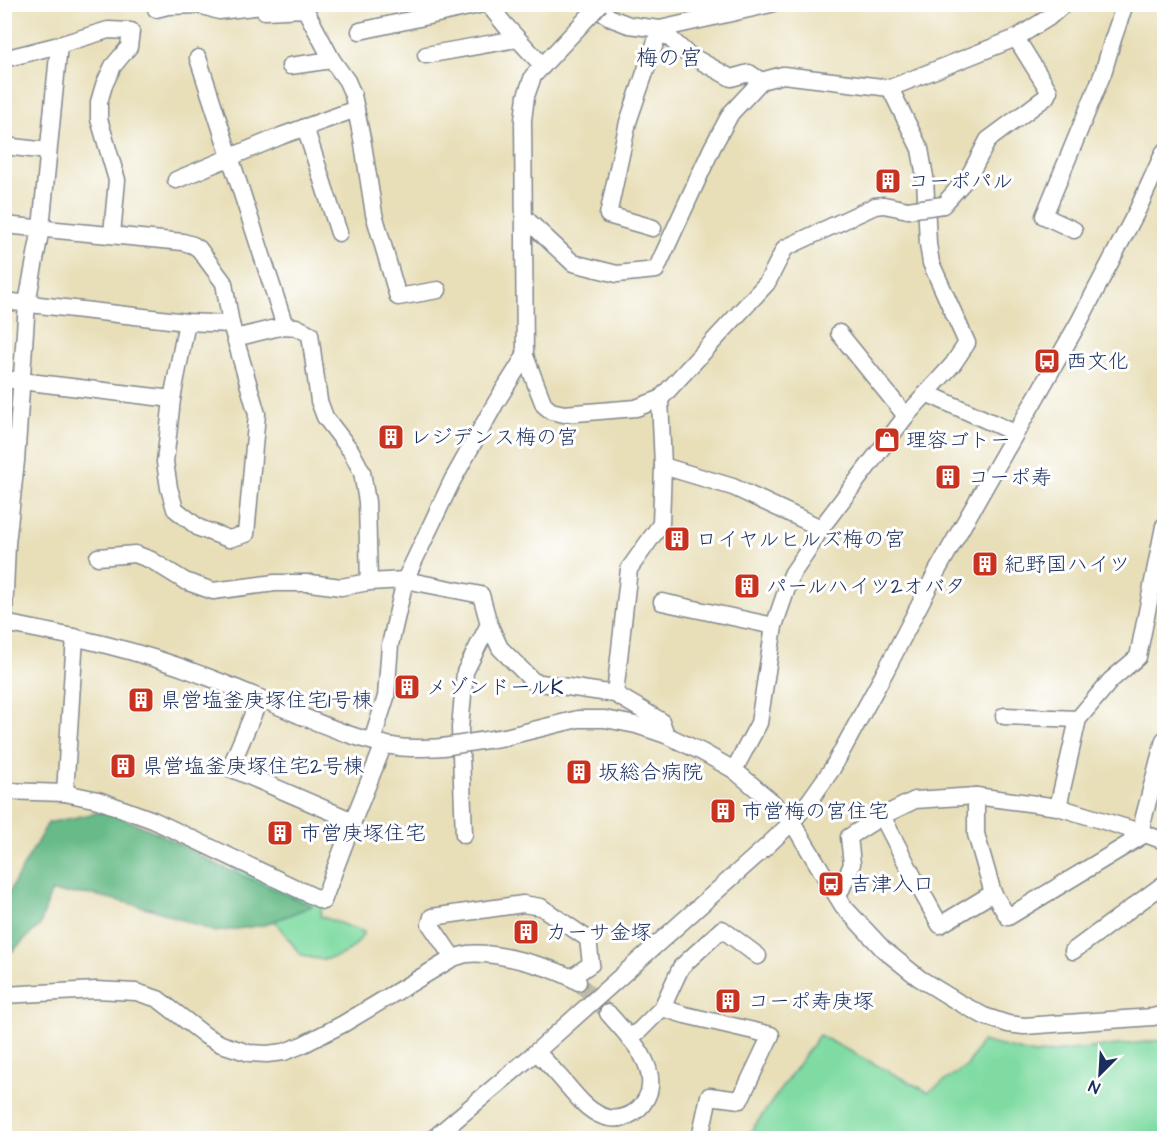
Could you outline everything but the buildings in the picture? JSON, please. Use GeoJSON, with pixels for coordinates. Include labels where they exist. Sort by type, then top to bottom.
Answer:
{"type":"FeatureCollection","features":[{"type":"Feature","properties":{"kind":"street"},"geometry":{"type":"LineString","coordinates":[[360,30],[483,4]]}},
{"type":"Feature","properties":{"kind":"street"},"geometry":{"type":"LineString","coordinates":[[488,4],[543,66]]}},
{"type":"Feature","properties":{"kind":"street"},"geometry":{"type":"LineString","coordinates":[[588,4],[613,19],[629,25],[660,29],[771,4]]}},
{"type":"Feature","properties":{"kind":"street"},"geometry":{"type":"LineString","coordinates":[[600,4],[533,76],[526,96],[523,120],[525,356],[544,405],[551,411],[564,414],[636,408],[660,399],[768,282],[785,248],[875,206],[884,205],[908,210],[943,205],[969,176],[988,140],[1046,97],[1049,91],[1016,38]]}},
{"type":"Feature","properties":{"kind":"street"},"geometry":{"type":"LineString","coordinates":[[524,216],[573,263],[617,274],[656,270],[712,148],[731,113],[760,81],[783,75],[890,88],[1016,38],[1048,18],[1064,4]]}},
{"type":"Feature","properties":{"kind":"street"},"geometry":{"type":"LineString","coordinates":[[1074,230],[1044,216],[1103,73],[1125,4]]}},
{"type":"Feature","properties":{"kind":"street"},"geometry":{"type":"LineString","coordinates":[[156,9],[168,6],[200,5],[219,11],[263,5],[265,11],[305,9],[332,60],[347,81],[352,95],[363,144],[374,214],[398,297],[438,290]]}},
{"type":"Feature","properties":{"kind":"street"},"geometry":{"type":"LineString","coordinates":[[660,29],[686,53],[731,78],[749,73],[760,81]]}},
{"type":"Feature","properties":{"kind":"street"},"geometry":{"type":"LineString","coordinates":[[653,228],[608,215],[628,122],[660,29]]}},
{"type":"Feature","properties":{"kind":"street"},"geometry":{"type":"LineString","coordinates":[[4,59],[108,30],[131,31],[129,47],[113,66],[99,102],[99,119],[117,180],[112,234]]}},
{"type":"Feature","properties":{"kind":"street"},"geometry":{"type":"LineString","coordinates":[[426,55],[517,39]]}},
{"type":"Feature","properties":{"kind":"street"},"geometry":{"type":"LineString","coordinates":[[4,616],[10,461],[22,380],[27,303],[41,228],[59,45]]}},
{"type":"Feature","properties":{"kind":"street"},"geometry":{"type":"LineString","coordinates":[[198,58],[284,326]]}},
{"type":"Feature","properties":{"kind":"street"},"geometry":{"type":"LineString","coordinates":[[290,66],[332,60]]}},
{"type":"Feature","properties":{"kind":"street"},"geometry":{"type":"LineString","coordinates":[[734,770],[759,723],[774,626],[792,574],[821,528],[906,416],[953,364],[968,343],[931,263],[925,177],[920,149],[890,88]]}},
{"type":"Feature","properties":{"kind":"street"},"geometry":{"type":"LineString","coordinates":[[176,180],[356,109]]}},
{"type":"Feature","properties":{"kind":"street"},"geometry":{"type":"LineString","coordinates":[[304,128],[339,232]]}},
{"type":"Feature","properties":{"kind":"street"},"geometry":{"type":"LineString","coordinates":[[4,146],[48,151]]}},
{"type":"Feature","properties":{"kind":"street"},"geometry":{"type":"LineString","coordinates":[[434,1138],[536,1052],[767,846],[792,822],[832,769],[937,571],[1099,285],[1137,212],[1164,152]]}},
{"type":"Feature","properties":{"kind":"street"},"geometry":{"type":"LineString","coordinates":[[4,225],[183,242],[200,249],[224,283],[233,331],[257,414],[246,534],[230,539],[199,528],[175,509],[168,488],[165,462],[172,399],[187,322]]}},
{"type":"Feature","properties":{"kind":"street"},"geometry":{"type":"LineString","coordinates":[[4,300],[187,322],[233,331],[284,326],[296,327],[310,334],[319,401],[326,417],[351,451],[362,472],[367,502],[369,582]]}},
{"type":"Feature","properties":{"kind":"street"},"geometry":{"type":"LineString","coordinates":[[839,333],[906,416]]}},
{"type":"Feature","properties":{"kind":"street"},"geometry":{"type":"LineString","coordinates":[[4,790],[65,793],[98,800],[153,820],[323,901],[353,821],[378,743],[376,731],[386,697],[390,645],[405,580],[452,481],[525,356]]}},
{"type":"Feature","properties":{"kind":"street"},"geometry":{"type":"LineString","coordinates":[[4,379],[172,399]]}},
{"type":"Feature","properties":{"kind":"street"},"geometry":{"type":"LineString","coordinates":[[926,393],[1015,433]]}},
{"type":"Feature","properties":{"kind":"street"},"geometry":{"type":"LineString","coordinates":[[615,694],[629,569],[661,524],[663,466],[660,399]]}},
{"type":"Feature","properties":{"kind":"street"},"geometry":{"type":"LineString","coordinates":[[663,466],[733,487],[821,528]]}},
{"type":"Feature","properties":{"kind":"street"},"geometry":{"type":"LineString","coordinates":[[1058,807],[1078,719],[1111,680],[1138,657],[1164,526]]}},
{"type":"Feature","properties":{"kind":"street"},"geometry":{"type":"LineString","coordinates":[[98,557],[135,554],[152,560],[185,581],[213,591],[275,584],[310,583],[341,587],[369,582],[405,580],[481,595],[489,624],[500,648],[534,682],[615,694],[661,721],[666,735]]}},
{"type":"Feature","properties":{"kind":"street"},"geometry":{"type":"LineString","coordinates":[[662,602],[774,626]]}},
{"type":"Feature","properties":{"kind":"street"},"geometry":{"type":"LineString","coordinates":[[4,623],[75,637],[151,657],[260,698],[334,730],[378,743],[421,749],[443,747],[578,720],[596,719],[636,725],[666,735],[734,770],[771,801],[792,822],[843,906],[883,949],[920,978],[958,1002],[984,1016],[1008,1024],[1024,1026],[1153,1017],[1164,1014]]}},
{"type":"Feature","properties":{"kind":"street"},"geometry":{"type":"LineString","coordinates":[[464,836],[460,728],[465,672],[489,624]]}},
{"type":"Feature","properties":{"kind":"street"},"geometry":{"type":"LineString","coordinates":[[65,793],[75,637]]}},
{"type":"Feature","properties":{"kind":"street"},"geometry":{"type":"LineString","coordinates":[[260,698],[230,768],[353,821]]}},
{"type":"Feature","properties":{"kind":"street"},"geometry":{"type":"LineString","coordinates":[[1004,716],[1078,719]]}},
{"type":"Feature","properties":{"kind":"street"},"geometry":{"type":"LineString","coordinates":[[976,796],[976,834],[993,893],[1008,917],[1142,833],[1160,769],[1164,740]]}},
{"type":"Feature","properties":{"kind":"street"},"geometry":{"type":"LineString","coordinates":[[838,897],[852,864],[849,837],[882,816],[915,800],[976,796],[1058,807],[1164,841]]}},
{"type":"Feature","properties":{"kind":"street"},"geometry":{"type":"LineString","coordinates":[[882,816],[940,925],[993,893]]}},
{"type":"Feature","properties":{"kind":"street"},"geometry":{"type":"LineString","coordinates":[[1073,951],[1164,884]]}},
{"type":"Feature","properties":{"kind":"street"},"geometry":{"type":"LineString","coordinates":[[4,995],[96,990],[136,992],[158,999],[206,1036],[221,1044],[249,1053],[267,1054],[284,1052],[312,1040],[453,958],[466,954],[500,956],[551,968],[575,979],[591,964],[588,939],[541,907],[523,904],[432,917],[430,924],[453,958]]}},
{"type":"Feature","properties":{"kind":"street"},"geometry":{"type":"LineString","coordinates":[[629,1038],[662,1008],[681,966],[722,929],[758,956]]}},
{"type":"Feature","properties":{"kind":"street"},"geometry":{"type":"LineString","coordinates":[[662,1008],[685,1016],[771,1035],[740,1100],[709,1096],[700,1138]]}},
{"type":"Feature","properties":{"kind":"street"},"geometry":{"type":"LineString","coordinates":[[536,1052],[584,1106],[611,1119],[626,1117],[646,1101],[651,1085],[650,1070],[638,1049],[608,1013]]}},
{"type":"Feature","properties":{"kind":"green space"},"geometry":{"type":"Polygon","coordinates":[[[106,811],[158,833],[218,865],[312,906],[264,925],[215,932],[152,909],[95,895],[51,892],[40,925],[5,958],[5,899],[48,823],[106,811]]]}},
{"type":"Feature","properties":{"kind":"green space"},"geometry":{"type":"Polygon","coordinates":[[[229,861],[323,901],[320,916],[364,932],[361,938],[346,953],[333,958],[317,959],[300,954],[229,861]]]}},
{"type":"Feature","properties":{"kind":"green space"},"geometry":{"type":"Polygon","coordinates":[[[819,1035],[928,1092],[967,1066],[982,1041],[1034,1054],[1164,1040],[1164,1138],[749,1138],[751,1131],[819,1035]]]}},
{"type":"Feature","properties":{"kind":"tunnel"},"geometry":{"type":"LineString","coordinates":[[578,982],[608,1013]]}},
{"type":"Feature","properties":{"kind":"place","name":"コーポパル"},"geometry":{"type":"Point","coordinates":[888,181]}},
{"type":"Feature","properties":{"kind":"place","name":"西文化"},"geometry":{"type":"Point","coordinates":[1047,361]}},
{"type":"Feature","properties":{"kind":"place","name":"レジデンス梅の宮"},"geometry":{"type":"Point","coordinates":[391,437]}},
{"type":"Feature","properties":{"kind":"place","name":"理容ゴトー"},"geometry":{"type":"Point","coordinates":[887,440]}},
{"type":"Feature","properties":{"kind":"place","name":"コーポ寿"},"geometry":{"type":"Point","coordinates":[948,477]}},
{"type":"Feature","properties":{"kind":"place","name":"ロイヤルヒルズ梅の宮"},"geometry":{"type":"Point","coordinates":[677,539]}},
{"type":"Feature","properties":{"kind":"place","name":"紀野国ハイツ"},"geometry":{"type":"Point","coordinates":[985,564]}},
{"type":"Feature","properties":{"kind":"place","name":"パールハイツ2オバタ"},"geometry":{"type":"Point","coordinates":[747,586]}},
{"type":"Feature","properties":{"kind":"place","name":"メゾンドールK"},"geometry":{"type":"Point","coordinates":[407,687]}},
{"type":"Feature","properties":{"kind":"place","name":"県営塩釜庚塚住宅1号棟"},"geometry":{"type":"Point","coordinates":[141,700]}},
{"type":"Feature","properties":{"kind":"place","name":"県営塩釜庚塚住宅2号棟"},"geometry":{"type":"Point","coordinates":[123,766]}},
{"type":"Feature","properties":{"kind":"place","name":"坂総合病院"},"geometry":{"type":"Point","coordinates":[579,772]}},
{"type":"Feature","properties":{"kind":"place","name":"市営梅の宮住宅"},"geometry":{"type":"Point","coordinates":[723,811]}},
{"type":"Feature","properties":{"kind":"place","name":"市営庚塚住宅"},"geometry":{"type":"Point","coordinates":[280,833]}},
{"type":"Feature","properties":{"kind":"place","name":"吉津入口"},"geometry":{"type":"Point","coordinates":[831,884]}},
{"type":"Feature","properties":{"kind":"place","name":"カーサ金塚"},"geometry":{"type":"Point","coordinates":[526,932]}},
{"type":"Feature","properties":{"kind":"place","name":"コーポ寿庚塚"},"geometry":{"type":"Point","coordinates":[728,1001]}},
{"type":"Feature","properties":{"kind":"district","name":"梅の宮"},"geometry":{"type":"Point","coordinates":[669,57]}}]}
